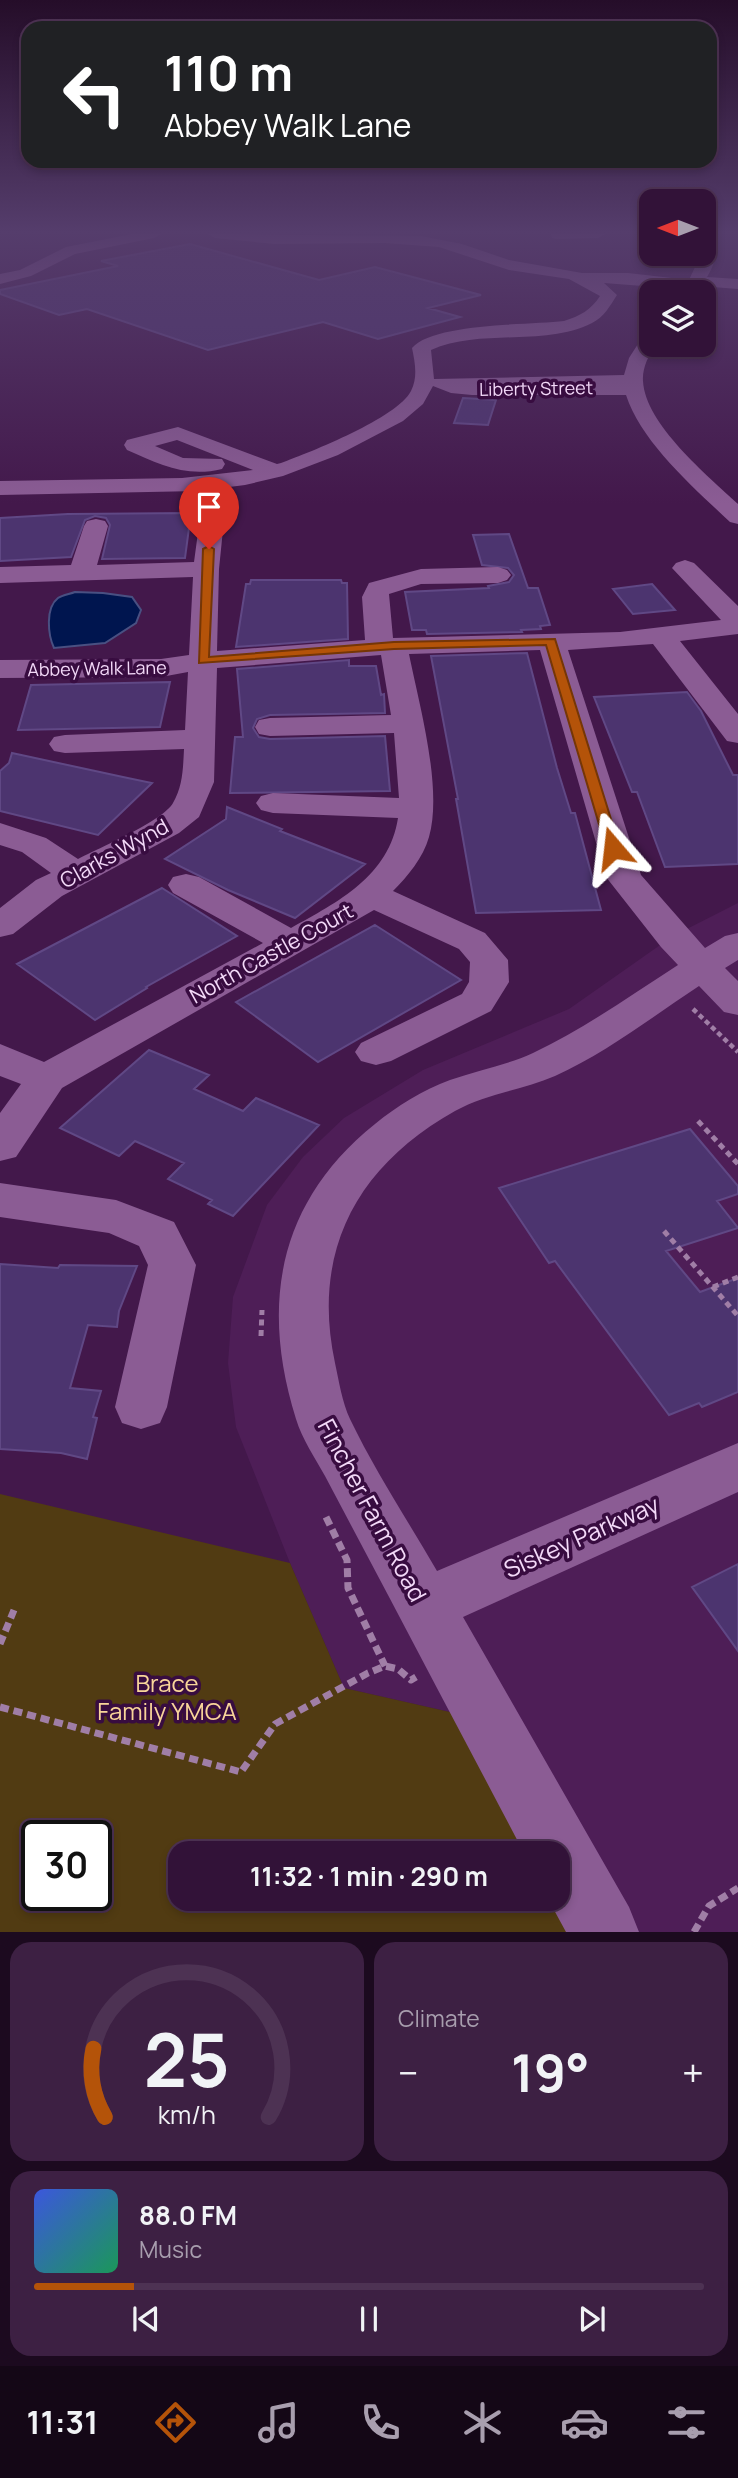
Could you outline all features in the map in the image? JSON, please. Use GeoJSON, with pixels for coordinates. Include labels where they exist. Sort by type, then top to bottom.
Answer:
{"type":"FeatureCollection","features":[{"type":"Feature","properties":{"kind":"street"},"geometry":{"type":"LineString","coordinates":[[0,488],[181,484],[228,481],[275,471],[304,462],[361,436],[412,405],[433,383],[421,348],[431,341],[460,333],[541,329],[572,324]]}},
{"type":"Feature","properties":{"kind":"street"},"geometry":{"type":"LineString","coordinates":[[639,357],[634,385],[642,409],[688,469],[738,517]]}},
{"type":"Feature","properties":{"kind":"street","name":"Liberty Street"},"geometry":{"type":"LineString","coordinates":[[433,383],[519,386],[634,385]]}},
{"type":"Feature","properties":{"kind":"street"},"geometry":{"type":"LineString","coordinates":[[239,457],[275,471]]}},
{"type":"Feature","properties":{"kind":"street","name":"Clarks Wynd"},"geometry":{"type":"LineString","coordinates":[[0,926],[27,903],[141,842],[187,810],[198,782],[206,569],[213,510]]}},
{"type":"Feature","properties":{"kind":"street"},"geometry":{"type":"LineString","coordinates":[[82,571],[96,526]]}},
{"type":"Feature","properties":{"kind":"street"},"geometry":{"type":"LineString","coordinates":[[685,568],[738,621]]}},
{"type":"Feature","properties":{"kind":"street"},"geometry":{"type":"LineString","coordinates":[[0,575],[206,569]]}},
{"type":"Feature","properties":{"kind":"street","name":"North Castle Court"},"geometry":{"type":"LineString","coordinates":[[0,1146],[47,1078],[356,907],[392,873],[412,836],[417,798],[406,724],[375,597],[378,589],[416,577],[498,575]]}},
{"type":"Feature","properties":{"kind":"street","name":"Abbey Walk Lane"},"geometry":{"type":"LineString","coordinates":[[0,669],[161,668],[203,661],[387,646],[662,637],[738,626]]}},
{"type":"Feature","properties":{"kind":"street"},"geometry":{"type":"LineString","coordinates":[[662,637],[738,734]]}},
{"type":"Feature","properties":{"kind":"street"},"geometry":{"type":"LineString","coordinates":[[551,641],[624,877],[719,956],[738,1003]]}},
{"type":"Feature","properties":{"kind":"street"},"geometry":{"type":"LineString","coordinates":[[270,727],[406,724]]}},
{"type":"Feature","properties":{"kind":"street"},"geometry":{"type":"LineString","coordinates":[[65,744],[200,739]]}},
{"type":"Feature","properties":{"kind":"street"},"geometry":{"type":"LineString","coordinates":[[273,803],[415,809]]}},
{"type":"Feature","properties":{"kind":"street"},"geometry":{"type":"LineString","coordinates":[[0,833],[34,845],[77,874]]}},
{"type":"Feature","properties":{"kind":"street"},"geometry":{"type":"LineString","coordinates":[[186,885],[291,943]]}},
{"type":"Feature","properties":{"kind":"street"},"geometry":{"type":"LineString","coordinates":[[370,894],[472,941],[489,960],[489,982],[477,1002],[376,1052]]}},
{"type":"Feature","properties":{"kind":"street","name":"Fincher Farm Road"},"geometry":{"type":"LineString","coordinates":[[604,1932],[323,1421],[304,1336],[303,1290],[309,1254],[325,1216],[344,1184],[377,1144],[407,1120],[442,1099],[546,1064],[590,1040],[719,956]]}},
{"type":"Feature","properties":{"kind":"street"},"geometry":{"type":"LineString","coordinates":[[0,1057],[8,1063],[47,1078]]}},
{"type":"Feature","properties":{"kind":"street"},"geometry":{"type":"LineString","coordinates":[[0,1200],[117,1217],[157,1234],[172,1265],[141,1407]]}},
{"type":"Feature","properties":{"kind":"street","name":"Siskey Parkway"},"geometry":{"type":"LineString","coordinates":[[424,1605],[738,1467]]}},
{"type":"Feature","properties":{"kind":"path"},"geometry":{"type":"LineString","coordinates":[[698,1121],[738,1164]]}},
{"type":"Feature","properties":{"kind":"path"},"geometry":{"type":"LineString","coordinates":[[664,1231],[738,1316]]}},
{"type":"Feature","properties":{"kind":"path"},"geometry":{"type":"LineString","coordinates":[[713,1287],[738,1277]]}},
{"type":"Feature","properties":{"kind":"path"},"geometry":{"type":"LineString","coordinates":[[262,1339],[260,1326],[263,1299]]}},
{"type":"Feature","properties":{"kind":"path"},"geometry":{"type":"LineString","coordinates":[[323,1513],[348,1561],[351,1577],[348,1588],[386,1667]]}},
{"type":"Feature","properties":{"kind":"path"},"geometry":{"type":"LineString","coordinates":[[0,1644],[14,1611]]}},
{"type":"Feature","properties":{"kind":"path"},"geometry":{"type":"LineString","coordinates":[[0,1707],[241,1772],[275,1724],[368,1673],[386,1667],[398,1669],[411,1680],[454,1659]]}},
{"type":"Feature","properties":{"kind":"path"},"geometry":{"type":"LineString","coordinates":[[694,1932],[709,1906],[738,1888]]}},
{"type":"Feature","properties":{"kind":"shaded area"},"geometry":{"type":"Polygon","coordinates":[[[75,592],[132,597],[141,610],[136,623],[105,643],[54,648],[49,629],[51,608],[58,598],[75,592]]]}},
{"type":"Feature","properties":{"kind":"shaded area"},"geometry":{"type":"Polygon","coordinates":[[[738,903],[738,1932],[606,1932],[570,1864],[570,1841],[557,1841],[494,1722],[344,1688],[290,1563],[236,1427],[228,1363],[233,1297],[267,1205],[303,1157],[344,1118],[423,1070],[569,1009],[673,936],[738,903]]]}},
{"type":"Feature","properties":{"kind":"green space","name":"Brace Family YMCA"},"geometry":{"type":"Polygon","coordinates":[[[0,1494],[290,1563],[344,1688],[494,1722],[557,1841],[168,1841],[168,1911],[570,1911],[570,1864],[606,1932],[0,1932],[0,1494]]]}},
{"type":"Feature","properties":{"kind":"building"},"geometry":{"type":"Polygon","coordinates":[[[132,324],[314,324],[208,350],[132,324]]]}},
{"type":"Feature","properties":{"kind":"building"},"geometry":{"type":"Polygon","coordinates":[[[330,324],[433,324],[378,339],[330,324]]]}},
{"type":"Feature","properties":{"kind":"building"},"geometry":{"type":"Polygon","coordinates":[[[463,398],[496,400],[488,425],[454,423],[463,398]]]}},
{"type":"Feature","properties":{"kind":"building"},"geometry":{"type":"Polygon","coordinates":[[[191,513],[185,558],[102,559],[110,525],[106,518],[95,516],[85,520],[71,557],[0,561],[0,518],[68,514],[191,513]]]}},
{"type":"Feature","properties":{"kind":"building"},"geometry":{"type":"Polygon","coordinates":[[[509,534],[528,588],[538,588],[550,625],[540,626],[541,629],[521,630],[522,632],[427,634],[426,630],[412,630],[405,592],[489,588],[488,586],[509,582],[514,575],[508,568],[482,565],[473,535],[509,534]]]}},
{"type":"Feature","properties":{"kind":"building"},"geometry":{"type":"Polygon","coordinates":[[[251,580],[341,580],[342,583],[347,583],[348,639],[236,647],[246,584],[250,584],[251,580]]]}},
{"type":"Feature","properties":{"kind":"building"},"geometry":{"type":"Polygon","coordinates":[[[652,584],[675,610],[633,614],[613,589],[652,584]]]}},
{"type":"Feature","properties":{"kind":"building"},"geometry":{"type":"Polygon","coordinates":[[[527,653],[557,768],[571,813],[575,813],[601,910],[476,913],[431,656],[527,653]]]}},
{"type":"Feature","properties":{"kind":"building"},"geometry":{"type":"Polygon","coordinates":[[[349,660],[349,666],[376,666],[381,695],[384,694],[385,713],[270,715],[257,719],[253,728],[259,737],[270,739],[385,736],[390,791],[230,793],[235,737],[243,737],[237,669],[349,660]]]}},
{"type":"Feature","properties":{"kind":"building"},"geometry":{"type":"Polygon","coordinates":[[[170,682],[160,727],[18,730],[31,685],[170,682]]]}},
{"type":"Feature","properties":{"kind":"building"},"geometry":{"type":"Polygon","coordinates":[[[687,692],[701,711],[733,775],[738,775],[738,864],[665,867],[637,792],[632,792],[594,697],[687,692]]]}},
{"type":"Feature","properties":{"kind":"building"},"geometry":{"type":"Polygon","coordinates":[[[12,753],[152,783],[98,835],[0,811],[0,771],[9,763],[12,753]]]}},
{"type":"Feature","properties":{"kind":"building"},"geometry":{"type":"Polygon","coordinates":[[[227,807],[365,864],[295,918],[228,890],[165,859],[226,819],[227,807]]]}},
{"type":"Feature","properties":{"kind":"building"},"geometry":{"type":"Polygon","coordinates":[[[162,888],[237,936],[146,987],[95,1020],[17,964],[162,888]]]}},
{"type":"Feature","properties":{"kind":"building"},"geometry":{"type":"Polygon","coordinates":[[[375,925],[461,980],[318,1062],[236,1002],[375,925]]]}},
{"type":"Feature","properties":{"kind":"building"},"geometry":{"type":"Polygon","coordinates":[[[149,1050],[209,1075],[194,1089],[243,1111],[256,1098],[319,1125],[233,1216],[208,1204],[212,1200],[168,1179],[184,1163],[135,1141],[119,1156],[60,1128],[149,1050]]]}},
{"type":"Feature","properties":{"kind":"building"},"geometry":{"type":"Polygon","coordinates":[[[690,1129],[738,1186],[738,1194],[717,1201],[738,1228],[666,1251],[700,1292],[738,1278],[738,1392],[702,1407],[699,1403],[669,1415],[555,1261],[549,1263],[499,1188],[690,1129]]]}},
{"type":"Feature","properties":{"kind":"building"},"geometry":{"type":"Polygon","coordinates":[[[0,1264],[58,1268],[60,1265],[137,1266],[119,1311],[117,1327],[88,1325],[70,1388],[101,1391],[93,1417],[97,1418],[87,1459],[61,1453],[0,1449],[0,1264]]]}},
{"type":"Feature","properties":{"kind":"building"},"geometry":{"type":"Polygon","coordinates":[[[738,1564],[738,1651],[692,1587],[738,1564]]]}},
{"type":"Feature","properties":{"kind":"route"},"geometry":{"type":"LineString","coordinates":[[209,549],[203,661],[394,646],[551,641],[613,848]]}}]}
